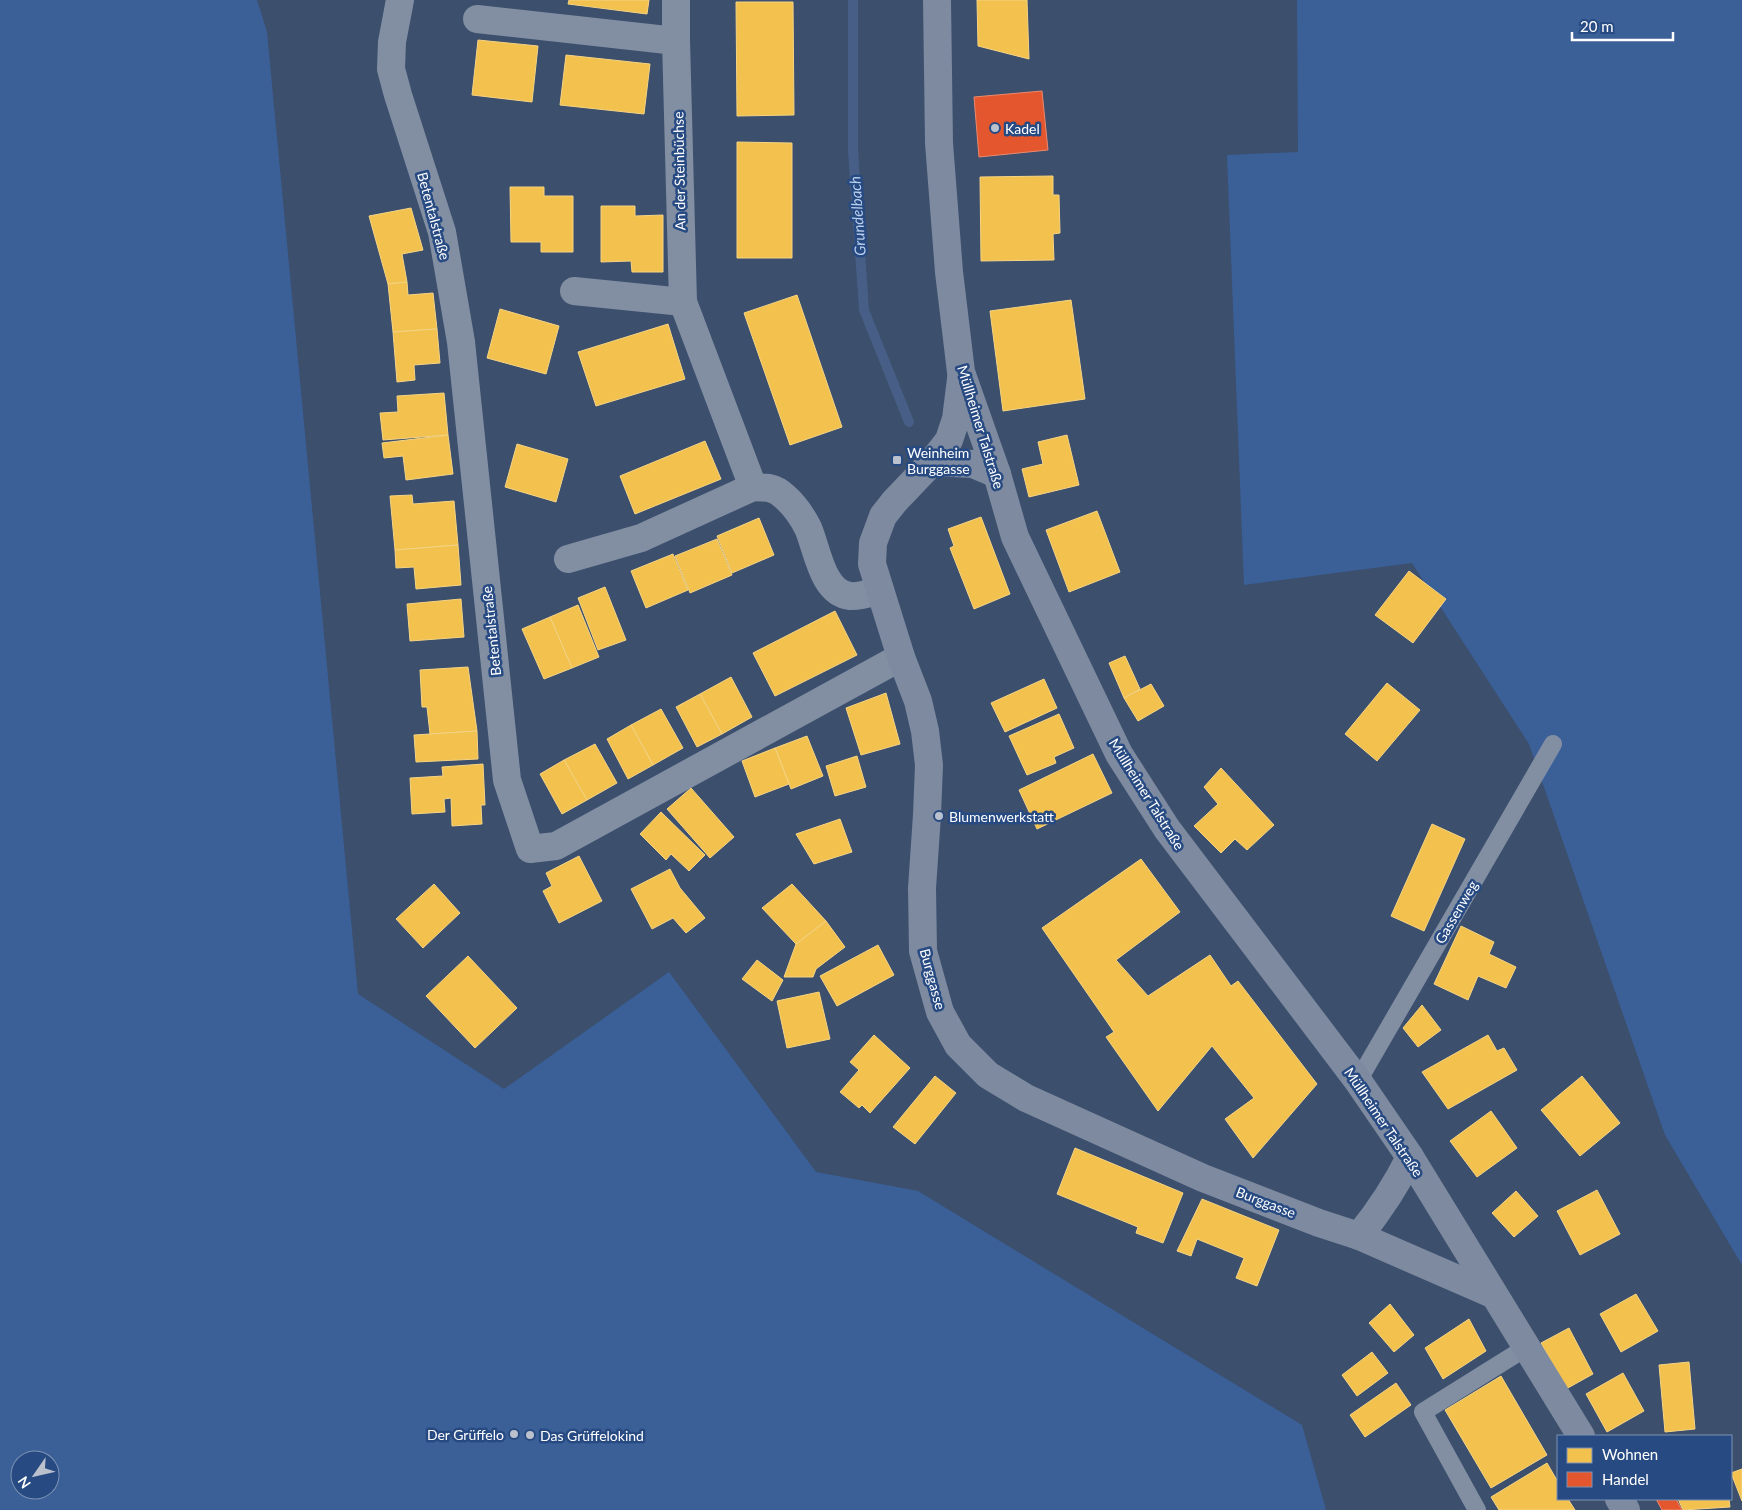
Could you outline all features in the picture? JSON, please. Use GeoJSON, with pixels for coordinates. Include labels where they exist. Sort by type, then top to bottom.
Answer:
{"type":"FeatureCollection","features":[{"type":"Feature","properties":{"kind":"main road","name":"Müllheimer Talstraße"},"geometry":{"type":"LineString","coordinates":[[937,0],[939,143],[949,272],[962,372],[1015,537],[1119,754],[1167,829],[1358,1081],[1410,1157],[1492,1294],[1527,1347],[1580,1435]]}},
{"type":"Feature","properties":{"kind":"main road","name":"Burggasse"},"geometry":{"type":"LineString","coordinates":[[962,372],[954,426],[949,440],[932,462],[883,516],[872,543],[872,564],[901,657],[918,701],[925,732],[929,765],[922,888],[923,951],[940,1012],[958,1045],[988,1075],[1026,1098],[1203,1178],[1318,1223],[1359,1236],[1492,1294]]}},
{"type":"Feature","properties":{"kind":"main road"},"geometry":{"type":"LineString","coordinates":[[932,462],[973,464],[996,474]]}},
{"type":"Feature","properties":{"kind":"main road"},"geometry":{"type":"LineString","coordinates":[[1359,1236],[1386,1201],[1410,1157]]}},
{"type":"Feature","properties":{"kind":"street","name":"Betentalstraße"},"geometry":{"type":"LineString","coordinates":[[400,0],[392,42],[391,69],[442,232],[461,342],[507,780],[530,849],[556,846],[901,657]]}},
{"type":"Feature","properties":{"kind":"street","name":"An der Steinbüchse"},"geometry":{"type":"LineString","coordinates":[[676,0],[683,302],[753,487]]}},
{"type":"Feature","properties":{"kind":"street"},"geometry":{"type":"LineString","coordinates":[[477,19],[676,41]]}},
{"type":"Feature","properties":{"kind":"street"},"geometry":{"type":"LineString","coordinates":[[574,291],[683,302]]}},
{"type":"Feature","properties":{"kind":"street"},"geometry":{"type":"LineString","coordinates":[[568,559],[641,538],[753,487],[770,488],[791,502],[801,515],[830,584],[840,593],[850,596],[880,590]]}},
{"type":"Feature","properties":{"kind":"lane","name":"Gassenweg"},"geometry":{"type":"LineString","coordinates":[[1358,1081],[1553,744]]}},
{"type":"Feature","properties":{"kind":"lane"},"geometry":{"type":"LineString","coordinates":[[1478,1510],[1423,1412],[1527,1347]]}},
{"type":"Feature","properties":{"kind":"shaded area"},"geometry":{"type":"Polygon","coordinates":[[[0,0],[257,0],[267,32],[358,994],[504,1089],[669,972],[816,1172],[918,1191],[1302,1425],[1326,1510],[0,1510],[0,0]]]}},
{"type":"Feature","properties":{"kind":"shaded area"},"geometry":{"type":"Polygon","coordinates":[[[1297,0],[1742,0],[1742,1265],[1665,1135],[1529,744],[1412,563],[1244,585],[1227,155],[1298,152],[1297,0]]]}},
{"type":"Feature","properties":{"kind":"building: Wohnen"},"geometry":{"type":"Polygon","coordinates":[[[569,0],[649,0],[647,14],[568,4],[569,0]]]}},
{"type":"Feature","properties":{"kind":"building: Wohnen"},"geometry":{"type":"Polygon","coordinates":[[[977,0],[1027,0],[1029,59],[978,46],[977,0]]]}},
{"type":"Feature","properties":{"kind":"building: Wohnen"},"geometry":{"type":"Polygon","coordinates":[[[736,2],[793,2],[794,115],[737,116],[736,2]]]}},
{"type":"Feature","properties":{"kind":"building: Wohnen"},"geometry":{"type":"Polygon","coordinates":[[[478,40],[538,46],[532,102],[472,95],[478,40]]]}},
{"type":"Feature","properties":{"kind":"building: Wohnen"},"geometry":{"type":"Polygon","coordinates":[[[566,55],[650,64],[644,114],[560,105],[566,55]]]}},
{"type":"Feature","properties":{"kind":"building: Wohnen"},"geometry":{"type":"Polygon","coordinates":[[[737,142],[792,143],[792,258],[737,258],[737,142]]]}},
{"type":"Feature","properties":{"kind":"building: Wohnen"},"geometry":{"type":"Polygon","coordinates":[[[1053,176],[1053,195],[1059,195],[1060,233],[1053,234],[1054,260],[981,261],[980,177],[1053,176]]]}},
{"type":"Feature","properties":{"kind":"building: Wohnen"},"geometry":{"type":"Polygon","coordinates":[[[510,187],[544,187],[544,196],[573,196],[573,252],[541,252],[541,242],[511,242],[510,187]]]}},
{"type":"Feature","properties":{"kind":"building: Wohnen"},"geometry":{"type":"Polygon","coordinates":[[[601,206],[635,206],[635,216],[663,215],[663,272],[632,272],[631,261],[601,262],[601,206]]]}},
{"type":"Feature","properties":{"kind":"building: Wohnen"},"geometry":{"type":"Polygon","coordinates":[[[411,208],[423,250],[402,254],[407,282],[388,284],[369,216],[411,208]]]}},
{"type":"Feature","properties":{"kind":"building: Wohnen"},"geometry":{"type":"Polygon","coordinates":[[[407,282],[408,295],[433,293],[437,329],[393,332],[388,284],[407,282]]]}},
{"type":"Feature","properties":{"kind":"building: Wohnen"},"geometry":{"type":"Polygon","coordinates":[[[797,295],[842,427],[790,445],[744,313],[797,295]]]}},
{"type":"Feature","properties":{"kind":"building: Wohnen"},"geometry":{"type":"Polygon","coordinates":[[[1071,300],[1085,399],[1003,411],[990,311],[1071,300]]]}},
{"type":"Feature","properties":{"kind":"building: Wohnen"},"geometry":{"type":"Polygon","coordinates":[[[500,309],[559,326],[546,374],[487,358],[500,309]]]}},
{"type":"Feature","properties":{"kind":"building: Wohnen"},"geometry":{"type":"Polygon","coordinates":[[[668,324],[685,379],[596,406],[578,352],[668,324]]]}},
{"type":"Feature","properties":{"kind":"building: Wohnen"},"geometry":{"type":"Polygon","coordinates":[[[437,329],[440,363],[414,365],[415,380],[397,382],[393,332],[437,329]]]}},
{"type":"Feature","properties":{"kind":"building: Wohnen"},"geometry":{"type":"Polygon","coordinates":[[[444,393],[448,435],[383,440],[380,413],[398,412],[397,396],[444,393]]]}},
{"type":"Feature","properties":{"kind":"building: Wohnen"},"geometry":{"type":"Polygon","coordinates":[[[448,435],[453,474],[406,480],[403,456],[384,458],[382,443],[448,435]]]}},
{"type":"Feature","properties":{"kind":"building: Wohnen"},"geometry":{"type":"Polygon","coordinates":[[[1067,435],[1079,485],[1029,497],[1022,469],[1043,464],[1038,442],[1067,435]]]}},
{"type":"Feature","properties":{"kind":"building: Wohnen"},"geometry":{"type":"Polygon","coordinates":[[[705,441],[721,479],[635,514],[620,476],[705,441]]]}},
{"type":"Feature","properties":{"kind":"building: Wohnen"},"geometry":{"type":"Polygon","coordinates":[[[517,444],[568,459],[556,502],[505,487],[517,444]]]}},
{"type":"Feature","properties":{"kind":"building: Wohnen"},"geometry":{"type":"Polygon","coordinates":[[[412,495],[413,504],[454,501],[458,545],[395,550],[390,496],[412,495]]]}},
{"type":"Feature","properties":{"kind":"building: Wohnen"},"geometry":{"type":"Polygon","coordinates":[[[1097,511],[1120,572],[1069,592],[1046,530],[1097,511]]]}},
{"type":"Feature","properties":{"kind":"building: Wohnen"},"geometry":{"type":"Polygon","coordinates":[[[981,517],[1010,594],[974,609],[950,548],[954,546],[948,529],[981,517]]]}},
{"type":"Feature","properties":{"kind":"building: Wohnen"},"geometry":{"type":"Polygon","coordinates":[[[759,518],[774,555],[732,573],[717,536],[759,518]]]}},
{"type":"Feature","properties":{"kind":"building: Wohnen"},"geometry":{"type":"Polygon","coordinates":[[[717,539],[732,575],[690,593],[675,556],[717,539]]]}},
{"type":"Feature","properties":{"kind":"building: Wohnen"},"geometry":{"type":"Polygon","coordinates":[[[458,545],[461,585],[416,589],[414,567],[396,568],[395,550],[458,545]]]}},
{"type":"Feature","properties":{"kind":"building: Wohnen"},"geometry":{"type":"Polygon","coordinates":[[[673,554],[688,590],[646,608],[631,571],[673,554]]]}},
{"type":"Feature","properties":{"kind":"building: Wohnen"},"geometry":{"type":"Polygon","coordinates":[[[1409,571],[1446,599],[1413,643],[1375,615],[1409,571]]]}},
{"type":"Feature","properties":{"kind":"building: Wohnen"},"geometry":{"type":"Polygon","coordinates":[[[605,587],[626,640],[598,650],[578,598],[605,587]]]}},
{"type":"Feature","properties":{"kind":"building: Wohnen"},"geometry":{"type":"Polygon","coordinates":[[[461,599],[464,637],[410,641],[407,604],[461,599]]]}},
{"type":"Feature","properties":{"kind":"building: Wohnen"},"geometry":{"type":"Polygon","coordinates":[[[578,605],[599,657],[572,668],[550,617],[578,605]]]}},
{"type":"Feature","properties":{"kind":"building: Wohnen"},"geometry":{"type":"Polygon","coordinates":[[[835,611],[857,655],[775,696],[753,653],[835,611]]]}},
{"type":"Feature","properties":{"kind":"building: Wohnen"},"geometry":{"type":"Polygon","coordinates":[[[550,617],[572,668],[544,679],[522,629],[550,617]]]}},
{"type":"Feature","properties":{"kind":"building: Wohnen"},"geometry":{"type":"Polygon","coordinates":[[[1125,656],[1140,689],[1124,698],[1109,663],[1125,656]]]}},
{"type":"Feature","properties":{"kind":"building: Wohnen"},"geometry":{"type":"Polygon","coordinates":[[[468,667],[477,731],[430,734],[427,707],[422,707],[420,670],[468,667]]]}},
{"type":"Feature","properties":{"kind":"building: Wohnen"},"geometry":{"type":"Polygon","coordinates":[[[731,677],[752,717],[722,734],[700,694],[731,677]]]}},
{"type":"Feature","properties":{"kind":"building: Wohnen"},"geometry":{"type":"Polygon","coordinates":[[[1044,679],[1057,708],[1005,732],[991,703],[1044,679]]]}},
{"type":"Feature","properties":{"kind":"building: Wohnen"},"geometry":{"type":"Polygon","coordinates":[[[1387,683],[1420,710],[1377,761],[1345,734],[1387,683]]]}},
{"type":"Feature","properties":{"kind":"building: Wohnen"},"geometry":{"type":"Polygon","coordinates":[[[1151,684],[1164,706],[1138,721],[1124,698],[1151,684]]]}},
{"type":"Feature","properties":{"kind":"building: Wohnen"},"geometry":{"type":"Polygon","coordinates":[[[886,693],[900,744],[861,755],[846,708],[886,693]]]}},
{"type":"Feature","properties":{"kind":"building: Wohnen"},"geometry":{"type":"Polygon","coordinates":[[[700,694],[722,734],[697,747],[676,707],[700,694]]]}},
{"type":"Feature","properties":{"kind":"building: Wohnen"},"geometry":{"type":"Polygon","coordinates":[[[661,709],[683,748],[653,765],[631,725],[661,709]]]}},
{"type":"Feature","properties":{"kind":"building: Wohnen"},"geometry":{"type":"Polygon","coordinates":[[[1059,714],[1074,748],[1054,757],[1056,763],[1027,775],[1009,736],[1059,714]]]}},
{"type":"Feature","properties":{"kind":"building: Wohnen"},"geometry":{"type":"Polygon","coordinates":[[[631,725],[653,765],[628,779],[607,739],[631,725]]]}},
{"type":"Feature","properties":{"kind":"building: Wohnen"},"geometry":{"type":"Polygon","coordinates":[[[477,731],[478,759],[416,762],[414,735],[477,731]]]}},
{"type":"Feature","properties":{"kind":"building: Wohnen"},"geometry":{"type":"Polygon","coordinates":[[[807,736],[823,776],[791,789],[775,748],[807,736]]]}},
{"type":"Feature","properties":{"kind":"building: Wohnen"},"geometry":{"type":"Polygon","coordinates":[[[595,744],[617,783],[587,800],[564,760],[595,744]]]}},
{"type":"Feature","properties":{"kind":"building: Wohnen"},"geometry":{"type":"Polygon","coordinates":[[[775,748],[789,784],[755,797],[742,761],[775,748]]]}},
{"type":"Feature","properties":{"kind":"building: Wohnen"},"geometry":{"type":"Polygon","coordinates":[[[1093,754],[1112,793],[1037,829],[1019,790],[1093,754]]]}},
{"type":"Feature","properties":{"kind":"building: Wohnen"},"geometry":{"type":"Polygon","coordinates":[[[857,756],[866,787],[835,796],[826,766],[857,756]]]}},
{"type":"Feature","properties":{"kind":"building: Wohnen"},"geometry":{"type":"Polygon","coordinates":[[[564,760],[587,800],[562,814],[540,774],[564,760]]]}},
{"type":"Feature","properties":{"kind":"building: Wohnen"},"geometry":{"type":"Polygon","coordinates":[[[483,764],[485,805],[481,805],[482,824],[452,826],[451,798],[444,799],[445,812],[412,814],[410,778],[443,776],[442,767],[483,764]]]}},
{"type":"Feature","properties":{"kind":"building: Wohnen"},"geometry":{"type":"Polygon","coordinates":[[[1221,768],[1274,825],[1247,850],[1235,839],[1221,853],[1194,826],[1218,804],[1204,787],[1221,768]]]}},
{"type":"Feature","properties":{"kind":"building: Wohnen"},"geometry":{"type":"Polygon","coordinates":[[[691,788],[734,837],[710,858],[667,809],[691,788]]]}},
{"type":"Feature","properties":{"kind":"building: Wohnen"},"geometry":{"type":"Polygon","coordinates":[[[661,812],[705,855],[689,871],[671,854],[666,860],[640,834],[661,812]]]}},
{"type":"Feature","properties":{"kind":"building: Wohnen"},"geometry":{"type":"Polygon","coordinates":[[[840,819],[852,852],[814,864],[796,834],[840,819]]]}},
{"type":"Feature","properties":{"kind":"building: Wohnen"},"geometry":{"type":"Polygon","coordinates":[[[1432,824],[1465,839],[1424,931],[1391,916],[1432,824]]]}},
{"type":"Feature","properties":{"kind":"building: Wohnen"},"geometry":{"type":"Polygon","coordinates":[[[579,856],[602,901],[559,923],[543,891],[552,886],[546,873],[579,856]]]}},
{"type":"Feature","properties":{"kind":"building: Wohnen"},"geometry":{"type":"Polygon","coordinates":[[[1141,859],[1180,912],[1116,960],[1148,996],[1210,955],[1231,986],[1238,981],[1317,1084],[1253,1158],[1225,1119],[1254,1098],[1212,1046],[1158,1111],[1106,1037],[1114,1032],[1042,928],[1141,859]]]}},
{"type":"Feature","properties":{"kind":"building: Wohnen"},"geometry":{"type":"Polygon","coordinates":[[[670,869],[680,888],[705,918],[686,933],[673,918],[652,929],[631,889],[670,869]]]}},
{"type":"Feature","properties":{"kind":"building: Wohnen"},"geometry":{"type":"Polygon","coordinates":[[[434,884],[460,913],[423,948],[396,919],[434,884]]]}},
{"type":"Feature","properties":{"kind":"building: Wohnen"},"geometry":{"type":"Polygon","coordinates":[[[792,884],[826,921],[796,944],[762,908],[792,884]]]}},
{"type":"Feature","properties":{"kind":"building: Wohnen"},"geometry":{"type":"Polygon","coordinates":[[[826,921],[845,947],[816,969],[813,977],[784,977],[796,944],[826,921]]]}},
{"type":"Feature","properties":{"kind":"building: Wohnen"},"geometry":{"type":"Polygon","coordinates":[[[1461,926],[1494,942],[1489,954],[1516,967],[1506,988],[1478,976],[1468,1000],[1434,984],[1461,926]]]}},
{"type":"Feature","properties":{"kind":"building: Wohnen"},"geometry":{"type":"Polygon","coordinates":[[[878,945],[894,975],[837,1006],[820,976],[878,945]]]}},
{"type":"Feature","properties":{"kind":"building: Wohnen"},"geometry":{"type":"Polygon","coordinates":[[[468,956],[517,1008],[475,1048],[426,996],[468,956]]]}},
{"type":"Feature","properties":{"kind":"building: Wohnen"},"geometry":{"type":"Polygon","coordinates":[[[757,960],[783,980],[772,1001],[742,979],[757,960]]]}},
{"type":"Feature","properties":{"kind":"building: Wohnen"},"geometry":{"type":"Polygon","coordinates":[[[819,992],[830,1039],[787,1048],[777,1001],[819,992]]]}},
{"type":"Feature","properties":{"kind":"building: Wohnen"},"geometry":{"type":"Polygon","coordinates":[[[1422,1005],[1441,1030],[1418,1047],[1403,1028],[1422,1005]]]}},
{"type":"Feature","properties":{"kind":"building: Wohnen"},"geometry":{"type":"Polygon","coordinates":[[[874,1035],[910,1068],[870,1113],[862,1105],[859,1108],[840,1092],[859,1070],[850,1062],[874,1035]]]}},
{"type":"Feature","properties":{"kind":"building: Wohnen"},"geometry":{"type":"Polygon","coordinates":[[[1488,1035],[1497,1051],[1504,1048],[1517,1070],[1448,1109],[1422,1072],[1488,1035]]]}},
{"type":"Feature","properties":{"kind":"building: Wohnen"},"geometry":{"type":"Polygon","coordinates":[[[935,1076],[956,1093],[915,1144],[893,1127],[935,1076]]]}},
{"type":"Feature","properties":{"kind":"building: Wohnen"},"geometry":{"type":"Polygon","coordinates":[[[1582,1076],[1620,1123],[1580,1156],[1541,1110],[1582,1076]]]}},
{"type":"Feature","properties":{"kind":"building: Wohnen"},"geometry":{"type":"Polygon","coordinates":[[[1491,1111],[1517,1148],[1477,1177],[1450,1141],[1491,1111]]]}},
{"type":"Feature","properties":{"kind":"building: Wohnen"},"geometry":{"type":"Polygon","coordinates":[[[1075,1148],[1183,1193],[1163,1243],[1136,1233],[1138,1227],[1057,1194],[1075,1148]]]}},
{"type":"Feature","properties":{"kind":"building: Wohnen"},"geometry":{"type":"Polygon","coordinates":[[[1597,1190],[1620,1234],[1580,1255],[1557,1211],[1597,1190]]]}},
{"type":"Feature","properties":{"kind":"building: Wohnen"},"geometry":{"type":"Polygon","coordinates":[[[1516,1191],[1538,1216],[1514,1237],[1492,1213],[1516,1191]]]}},
{"type":"Feature","properties":{"kind":"building: Wohnen"},"geometry":{"type":"Polygon","coordinates":[[[1202,1199],[1279,1230],[1257,1286],[1236,1278],[1244,1258],[1197,1239],[1191,1256],[1177,1251],[1202,1199]]]}},
{"type":"Feature","properties":{"kind":"building: Wohnen"},"geometry":{"type":"Polygon","coordinates":[[[1636,1294],[1658,1331],[1621,1352],[1600,1314],[1636,1294]]]}},
{"type":"Feature","properties":{"kind":"building: Wohnen"},"geometry":{"type":"Polygon","coordinates":[[[1390,1304],[1414,1335],[1394,1352],[1369,1323],[1390,1304]]]}},
{"type":"Feature","properties":{"kind":"building: Wohnen"},"geometry":{"type":"Polygon","coordinates":[[[1469,1319],[1486,1351],[1443,1379],[1425,1348],[1469,1319]]]}},
{"type":"Feature","properties":{"kind":"building: Wohnen"},"geometry":{"type":"Polygon","coordinates":[[[1569,1328],[1593,1374],[1566,1389],[1541,1343],[1569,1328]]]}},
{"type":"Feature","properties":{"kind":"building: Wohnen"},"geometry":{"type":"Polygon","coordinates":[[[1372,1352],[1388,1373],[1357,1396],[1342,1375],[1372,1352]]]}},
{"type":"Feature","properties":{"kind":"building: Wohnen"},"geometry":{"type":"Polygon","coordinates":[[[1689,1362],[1695,1429],[1665,1432],[1659,1365],[1689,1362]]]}},
{"type":"Feature","properties":{"kind":"building: Wohnen"},"geometry":{"type":"Polygon","coordinates":[[[1623,1373],[1644,1411],[1607,1432],[1586,1394],[1623,1373]]]}},
{"type":"Feature","properties":{"kind":"building: Wohnen"},"geometry":{"type":"Polygon","coordinates":[[[1501,1376],[1547,1455],[1491,1488],[1445,1410],[1501,1376]]]}},
{"type":"Feature","properties":{"kind":"building: Wohnen"},"geometry":{"type":"Polygon","coordinates":[[[1396,1383],[1411,1405],[1365,1437],[1350,1415],[1396,1383]]]}},
{"type":"Feature","properties":{"kind":"building: Wohnen"},"geometry":{"type":"Polygon","coordinates":[[[1547,1463],[1557,1480],[1557,1500],[1569,1500],[1575,1510],[1499,1510],[1491,1497],[1547,1463]]]}},
{"type":"Feature","properties":{"kind":"building: Wohnen"},"geometry":{"type":"Polygon","coordinates":[[[1742,1469],[1742,1501],[1732,1476],[1732,1473],[1742,1469]]]}},
{"type":"Feature","properties":{"kind":"building: Wohnen"},"geometry":{"type":"Polygon","coordinates":[[[1678,1500],[1729,1500],[1730,1507],[1683,1510],[1678,1500]]]}},
{"type":"Feature","properties":{"kind":"building: Handel"},"geometry":{"type":"Polygon","coordinates":[[[1042,91],[1048,150],[979,157],[974,97],[1042,91]]]}},
{"type":"Feature","properties":{"kind":"building: Handel"},"geometry":{"type":"Polygon","coordinates":[[[1657,1500],[1677,1500],[1682,1510],[1662,1510],[1657,1500]]]}},
{"type":"Feature","properties":{"kind":"waterway","name":"Grundelbach"},"geometry":{"type":"LineString","coordinates":[[853,0],[853,150],[864,310],[909,422]]}},
{"type":"Feature","properties":{"kind":"place","name":"Kadel"},"geometry":{"type":"Point","coordinates":[995,128]}},
{"type":"Feature","properties":{"kind":"place","name":"Weinheim Burggasse"},"geometry":{"type":"Point","coordinates":[897,460]}},
{"type":"Feature","properties":{"kind":"place","name":"Blumenwerkstatt"},"geometry":{"type":"Point","coordinates":[939,816]}},
{"type":"Feature","properties":{"kind":"place","name":"Der Grüffelo"},"geometry":{"type":"Point","coordinates":[514,1434]}},
{"type":"Feature","properties":{"kind":"place","name":"Das Grüffelokind"},"geometry":{"type":"Point","coordinates":[530,1435]}}]}
